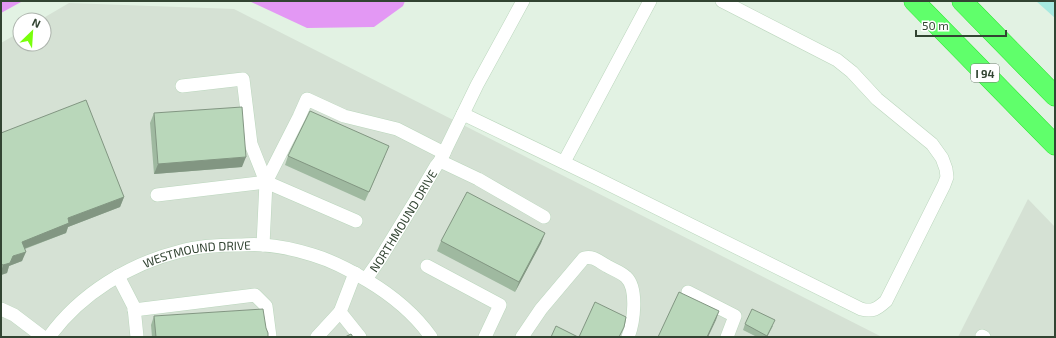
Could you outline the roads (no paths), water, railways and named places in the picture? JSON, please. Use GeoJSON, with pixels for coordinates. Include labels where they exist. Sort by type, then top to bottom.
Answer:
{"type":"FeatureCollection","features":[{"type":"Feature","properties":{"kind":"highway","name":"I 94"},"geometry":{"type":"LineString","coordinates":[[914,1],[1055,145]]}},
{"type":"Feature","properties":{"kind":"highway","name":"I 94"},"geometry":{"type":"LineString","coordinates":[[962,1],[1055,96]]}},
{"type":"Feature","properties":{"kind":"street","name":"NORTHMOUND DRIVE"},"geometry":{"type":"LineString","coordinates":[[340,312],[361,276],[380,259],[442,157],[477,84],[523,1]]}},
{"type":"Feature","properties":{"kind":"street"},"geometry":{"type":"LineString","coordinates":[[564,162],[650,1]]}},
{"type":"Feature","properties":{"kind":"street"},"geometry":{"type":"LineString","coordinates":[[463,114],[564,162],[861,309],[877,309],[886,301],[944,185],[947,177],[942,158],[932,144],[877,99],[852,72],[837,60],[722,1]]}},
{"type":"Feature","properties":{"kind":"street"},"geometry":{"type":"LineString","coordinates":[[182,86],[243,79],[251,144],[266,182]]}},
{"type":"Feature","properties":{"kind":"street"},"geometry":{"type":"LineString","coordinates":[[263,245],[266,182],[308,99],[344,116],[397,129],[478,179],[544,217]]}},
{"type":"Feature","properties":{"kind":"street"},"geometry":{"type":"LineString","coordinates":[[158,195],[266,182],[356,221]]}},
{"type":"Feature","properties":{"kind":"street","name":"WESTMOUND DRIVE"},"geometry":{"type":"LineString","coordinates":[[49,337],[60,323],[77,306],[107,282],[139,265],[182,251],[203,247],[263,245],[312,254],[334,262],[361,276],[401,304],[423,326],[431,337]]}},
{"type":"Feature","properties":{"kind":"street"},"geometry":{"type":"LineString","coordinates":[[522,337],[540,309],[584,258],[591,257],[626,277],[633,289],[634,308],[632,328],[628,337]]}},
{"type":"Feature","properties":{"kind":"street"},"geometry":{"type":"LineString","coordinates":[[427,266],[500,305],[485,337]]}},
{"type":"Feature","properties":{"kind":"street"},"geometry":{"type":"LineString","coordinates":[[118,276],[134,307],[137,337]]}},
{"type":"Feature","properties":{"kind":"street"},"geometry":{"type":"LineString","coordinates":[[688,292],[735,316],[727,337]]}},
{"type":"Feature","properties":{"kind":"street"},"geometry":{"type":"LineString","coordinates":[[134,310],[255,295],[266,306],[270,337]]}},
{"type":"Feature","properties":{"kind":"street"},"geometry":{"type":"LineString","coordinates":[[1,309],[14,315],[43,337]]}},
{"type":"Feature","properties":{"kind":"street"},"geometry":{"type":"LineString","coordinates":[[317,337],[340,312],[360,337]]}}]}
